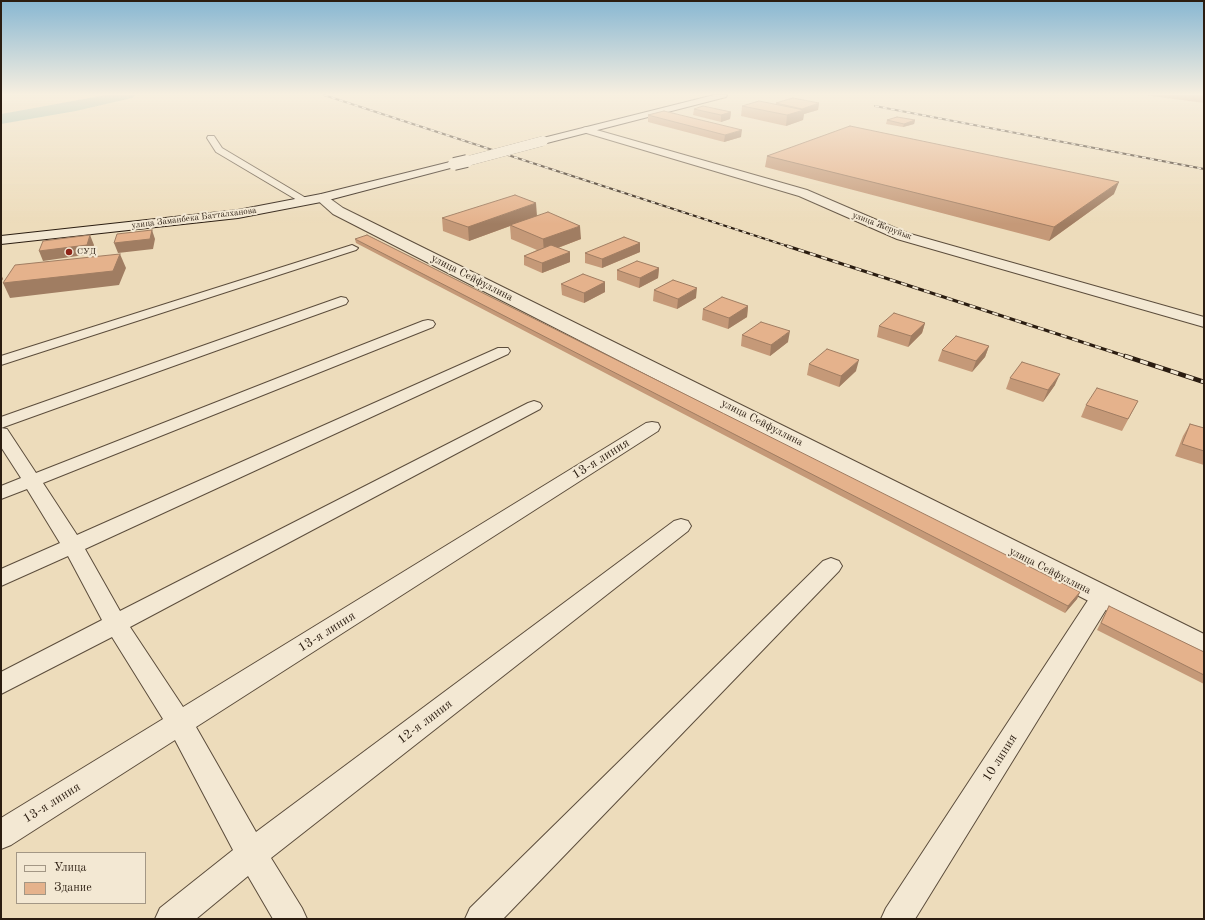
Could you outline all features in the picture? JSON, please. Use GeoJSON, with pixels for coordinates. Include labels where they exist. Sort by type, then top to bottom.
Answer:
{"type":"FeatureCollection","features":[{"type":"Feature","properties":{"kind":"street"},"geometry":{"type":"LineString","coordinates":[[211,138],[219,150],[313,200]]}},
{"type":"Feature","properties":{"kind":"street","name":"улица Заманбека Батталханова"},"geometry":{"type":"LineString","coordinates":[[1,240],[213,218],[313,200],[552,138]]}},
{"type":"Feature","properties":{"kind":"street","name":"улица Жеруйык"},"geometry":{"type":"LineString","coordinates":[[613,138],[803,193],[902,236],[1204,322]]}},
{"type":"Feature","properties":{"kind":"street","name":"улица Сейфуллина"},"geometry":{"type":"LineString","coordinates":[[313,200],[338,211],[801,443],[1102,597],[1204,647]]}},
{"type":"Feature","properties":{"kind":"street"},"geometry":{"type":"LineString","coordinates":[[1,361],[352,248]]}},
{"type":"Feature","properties":{"kind":"street"},"geometry":{"type":"LineString","coordinates":[[1,423],[341,300]]}},
{"type":"Feature","properties":{"kind":"street"},"geometry":{"type":"LineString","coordinates":[[1,493],[428,324]]}},
{"type":"Feature","properties":{"kind":"street"},"geometry":{"type":"LineString","coordinates":[[1,578],[503,351]]}},
{"type":"Feature","properties":{"kind":"street"},"geometry":{"type":"LineString","coordinates":[[1,684],[115,623],[534,406]]}},
{"type":"Feature","properties":{"kind":"street","name":"13-я линия"},"geometry":{"type":"LineString","coordinates":[[1,835],[652,427]]}},
{"type":"Feature","properties":{"kind":"street"},"geometry":{"type":"LineString","coordinates":[[1,433],[73,546],[115,623],[180,724],[252,854],[291,919]]}},
{"type":"Feature","properties":{"kind":"street","name":"12-я линия"},"geometry":{"type":"LineString","coordinates":[[171,919],[252,854],[681,526]]}},
{"type":"Feature","properties":{"kind":"street"},"geometry":{"type":"LineString","coordinates":[[480,919],[832,566]]}},
{"type":"Feature","properties":{"kind":"street","name":"10 линия"},"geometry":{"type":"LineString","coordinates":[[897,919],[1102,597]]}},
{"type":"Feature","properties":{"kind":"building"},"geometry":{"type":"Polygon","coordinates":[[[817,138],[907,138],[1119,182],[1054,227],[767,156],[817,138]]]}},
{"type":"Feature","properties":{"kind":"building"},"geometry":{"type":"Polygon","coordinates":[[[515,195],[536,203],[468,227],[442,218],[515,195]]]}},
{"type":"Feature","properties":{"kind":"building"},"geometry":{"type":"Polygon","coordinates":[[[548,212],[580,226],[543,239],[510,225],[548,212]]]}},
{"type":"Feature","properties":{"kind":"building"},"geometry":{"type":"Polygon","coordinates":[[[152,230],[150,239],[114,243],[117,234],[152,230]]]}},
{"type":"Feature","properties":{"kind":"building"},"geometry":{"type":"Polygon","coordinates":[[[90,235],[87,245],[39,251],[43,241],[90,235]]]}},
{"type":"Feature","properties":{"kind":"building"},"geometry":{"type":"Polygon","coordinates":[[[367,235],[1080,592],[1068,606],[355,239],[367,235]]]}},
{"type":"Feature","properties":{"kind":"building"},"geometry":{"type":"Polygon","coordinates":[[[624,237],[640,243],[602,259],[585,253],[624,237]]]}},
{"type":"Feature","properties":{"kind":"building"},"geometry":{"type":"Polygon","coordinates":[[[551,245],[570,252],[542,263],[524,256],[551,245]]]}},
{"type":"Feature","properties":{"kind":"building"},"geometry":{"type":"Polygon","coordinates":[[[120,254],[113,271],[3,283],[15,265],[120,254]]]}},
{"type":"Feature","properties":{"kind":"building"},"geometry":{"type":"Polygon","coordinates":[[[637,261],[659,268],[640,278],[617,270],[637,261]]]}},
{"type":"Feature","properties":{"kind":"building"},"geometry":{"type":"Polygon","coordinates":[[[583,274],[605,282],[584,293],[561,284],[583,274]]]}},
{"type":"Feature","properties":{"kind":"building"},"geometry":{"type":"Polygon","coordinates":[[[673,280],[697,288],[678,299],[654,290],[673,280]]]}},
{"type":"Feature","properties":{"kind":"building"},"geometry":{"type":"Polygon","coordinates":[[[722,297],[748,306],[729,318],[703,309],[722,297]]]}},
{"type":"Feature","properties":{"kind":"building"},"geometry":{"type":"Polygon","coordinates":[[[894,313],[925,323],[911,336],[879,326],[894,313]]]}},
{"type":"Feature","properties":{"kind":"building"},"geometry":{"type":"Polygon","coordinates":[[[761,322],[790,331],[771,345],[742,335],[761,322]]]}},
{"type":"Feature","properties":{"kind":"building"},"geometry":{"type":"Polygon","coordinates":[[[956,336],[989,346],[976,361],[942,350],[956,336]]]}},
{"type":"Feature","properties":{"kind":"building"},"geometry":{"type":"Polygon","coordinates":[[[827,349],[859,360],[841,376],[809,364],[827,349]]]}},
{"type":"Feature","properties":{"kind":"building"},"geometry":{"type":"Polygon","coordinates":[[[1022,362],[1060,374],[1048,390],[1010,378],[1022,362]]]}},
{"type":"Feature","properties":{"kind":"building"},"geometry":{"type":"Polygon","coordinates":[[[1097,388],[1138,401],[1128,419],[1086,405],[1097,388]]]}},
{"type":"Feature","properties":{"kind":"building"},"geometry":{"type":"Polygon","coordinates":[[[1190,424],[1204,428],[1204,451],[1182,444],[1190,424]]]}},
{"type":"Feature","properties":{"kind":"building"},"geometry":{"type":"Polygon","coordinates":[[[1109,606],[1204,652],[1204,675],[1101,623],[1109,606]]]}},
{"type":"Feature","properties":{"kind":"railway"},"geometry":{"type":"LineString","coordinates":[[456,138],[790,247]]}},
{"type":"Feature","properties":{"kind":"railway"},"geometry":{"type":"LineString","coordinates":[[1042,138],[1204,169]]}},
{"type":"Feature","properties":{"kind":"railway"},"geometry":{"type":"LineString","coordinates":[[787,246],[1128,357]]}},
{"type":"Feature","properties":{"kind":"railway"},"geometry":{"type":"LineString","coordinates":[[1125,356],[1204,382]]}},
{"type":"Feature","properties":{"kind":"place","name":"СУД"},"geometry":{"type":"Point","coordinates":[69,252]}}]}
